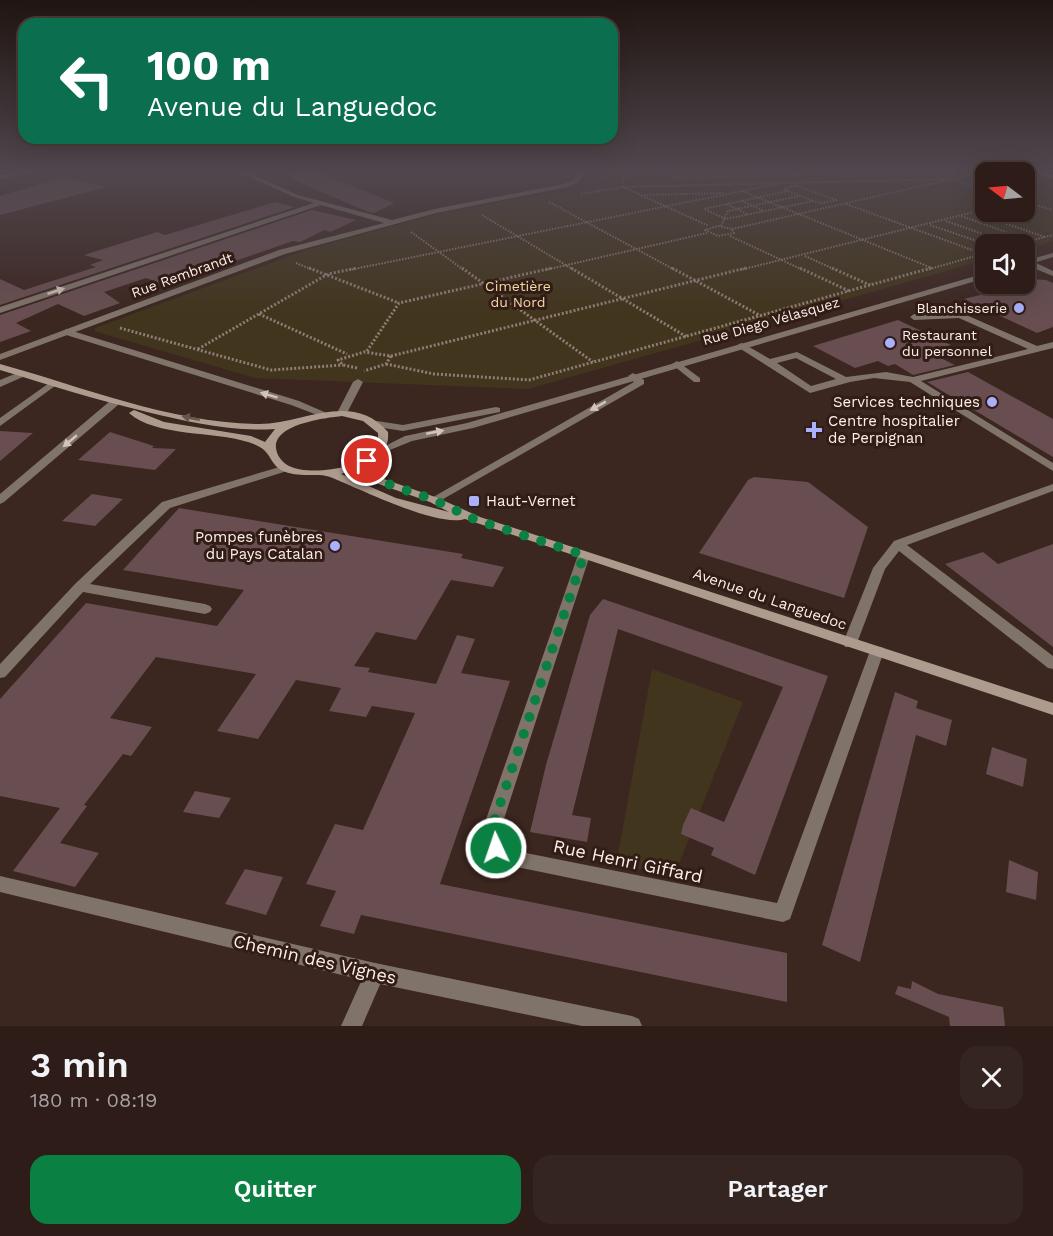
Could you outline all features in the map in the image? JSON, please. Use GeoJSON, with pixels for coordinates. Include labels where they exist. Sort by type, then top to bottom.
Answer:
{"type":"FeatureCollection","features":[{"type":"Feature","properties":{"kind":"main road"},"geometry":{"type":"LineString","coordinates":[[0,367],[114,403],[247,428],[265,429],[324,414],[356,415],[376,424],[384,432],[385,441],[380,451],[367,461],[329,473],[313,473],[286,468],[277,462],[269,448],[251,440],[162,425],[114,403]]}},
{"type":"Feature","properties":{"kind":"main road"},"geometry":{"type":"LineString","coordinates":[[269,448],[272,439],[290,424]]}},
{"type":"Feature","properties":{"kind":"main road","name":"Avenue du Languedoc"},"geometry":{"type":"LineString","coordinates":[[367,461],[370,474],[377,480],[434,500],[476,520],[1053,709]]}},
{"type":"Feature","properties":{"kind":"main road","name":"Avenue du Languedoc"},"geometry":{"type":"LineString","coordinates":[[329,473],[392,500],[435,513],[476,520]]}},
{"type":"Feature","properties":{"kind":"street"},"geometry":{"type":"LineString","coordinates":[[0,310],[273,219]]}},
{"type":"Feature","properties":{"kind":"street"},"geometry":{"type":"LineString","coordinates":[[379,219],[390,222]]}},
{"type":"Feature","properties":{"kind":"street","name":"Rue Rembrandt"},"geometry":{"type":"LineString","coordinates":[[0,357],[282,252],[405,219]]}},
{"type":"Feature","properties":{"kind":"street"},"geometry":{"type":"LineString","coordinates":[[1035,261],[1053,255]]}},
{"type":"Feature","properties":{"kind":"street"},"geometry":{"type":"LineString","coordinates":[[1035,266],[1053,274]]}},
{"type":"Feature","properties":{"kind":"street","name":"Rue Diego Vélasquez"},"geometry":{"type":"LineString","coordinates":[[380,451],[409,438],[469,426],[633,376],[975,278]]}},
{"type":"Feature","properties":{"kind":"street"},"geometry":{"type":"LineString","coordinates":[[948,310],[1036,349]]}},
{"type":"Feature","properties":{"kind":"street"},"geometry":{"type":"LineString","coordinates":[[914,317],[960,316]]}},
{"type":"Feature","properties":{"kind":"street"},"geometry":{"type":"LineString","coordinates":[[66,332],[324,414]]}},
{"type":"Feature","properties":{"kind":"street"},"geometry":{"type":"LineString","coordinates":[[913,380],[1053,345]]}},
{"type":"Feature","properties":{"kind":"street"},"geometry":{"type":"LineString","coordinates":[[741,346],[810,390],[874,374],[891,373],[913,380],[1053,468]]}},
{"type":"Feature","properties":{"kind":"street"},"geometry":{"type":"LineString","coordinates":[[769,362],[797,355],[845,380]]}},
{"type":"Feature","properties":{"kind":"street"},"geometry":{"type":"LineString","coordinates":[[677,364],[697,380]]}},
{"type":"Feature","properties":{"kind":"street"},"geometry":{"type":"LineString","coordinates":[[0,384],[22,374]]}},
{"type":"Feature","properties":{"kind":"street"},"geometry":{"type":"LineString","coordinates":[[434,500],[641,382],[633,376]]}},
{"type":"Feature","properties":{"kind":"street"},"geometry":{"type":"LineString","coordinates":[[342,413],[358,382]]}},
{"type":"Feature","properties":{"kind":"street"},"geometry":{"type":"LineString","coordinates":[[0,423],[52,384]]}},
{"type":"Feature","properties":{"kind":"street","name":"Rue Diego Vélasquez"},"geometry":{"type":"LineString","coordinates":[[376,424],[403,428],[565,397]]}},
{"type":"Feature","properties":{"kind":"street"},"geometry":{"type":"LineString","coordinates":[[0,500],[114,403]]}},
{"type":"Feature","properties":{"kind":"street"},"geometry":{"type":"LineString","coordinates":[[0,673],[80,587],[166,505],[286,468]]}},
{"type":"Feature","properties":{"kind":"street"},"geometry":{"type":"LineString","coordinates":[[849,643],[879,567],[898,544],[1053,487]]}},
{"type":"Feature","properties":{"kind":"street"},"geometry":{"type":"LineString","coordinates":[[898,544],[1053,664]]}},
{"type":"Feature","properties":{"kind":"street","name":"Rue Henri Giffard"},"geometry":{"type":"LineString","coordinates":[[584,555],[492,828],[496,848],[512,858],[783,913],[877,651]]}},
{"type":"Feature","properties":{"kind":"street"},"geometry":{"type":"LineString","coordinates":[[80,587],[205,609]]}},
{"type":"Feature","properties":{"kind":"street","name":"Chemin des Vignes"},"geometry":{"type":"LineString","coordinates":[[0,884],[375,973],[632,1026]]}},
{"type":"Feature","properties":{"kind":"street"},"geometry":{"type":"LineString","coordinates":[[351,1026],[375,973]]}},
{"type":"Feature","properties":{"kind":"path"},"geometry":{"type":"LineString","coordinates":[[490,219],[688,337]]}},
{"type":"Feature","properties":{"kind":"path"},"geometry":{"type":"LineString","coordinates":[[580,219],[761,316]]}},
{"type":"Feature","properties":{"kind":"path"},"geometry":{"type":"LineString","coordinates":[[198,350],[328,274],[608,219]]}},
{"type":"Feature","properties":{"kind":"path"},"geometry":{"type":"LineString","coordinates":[[692,219],[710,227]]}},
{"type":"Feature","properties":{"kind":"path"},"geometry":{"type":"LineString","coordinates":[[721,226],[726,219]]}},
{"type":"Feature","properties":{"kind":"path"},"geometry":{"type":"LineString","coordinates":[[707,233],[705,230],[710,227],[721,226],[732,229],[780,219]]}},
{"type":"Feature","properties":{"kind":"path"},"geometry":{"type":"LineString","coordinates":[[808,219],[932,268]]}},
{"type":"Feature","properties":{"kind":"path"},"geometry":{"type":"LineString","coordinates":[[888,219],[975,251]]}},
{"type":"Feature","properties":{"kind":"path"},"geometry":{"type":"LineString","coordinates":[[343,365],[338,360],[347,354],[367,351],[391,356],[950,219]]}},
{"type":"Feature","properties":{"kind":"path"},"geometry":{"type":"LineString","coordinates":[[968,219],[1011,234]]}},
{"type":"Feature","properties":{"kind":"path"},"geometry":{"type":"LineString","coordinates":[[994,219],[1045,237]]}},
{"type":"Feature","properties":{"kind":"path"},"geometry":{"type":"LineString","coordinates":[[946,220],[984,234]]}},
{"type":"Feature","properties":{"kind":"path"},"geometry":{"type":"LineString","coordinates":[[929,224],[975,240]]}},
{"type":"Feature","properties":{"kind":"path"},"geometry":{"type":"LineString","coordinates":[[416,225],[405,228],[484,283],[534,322],[594,362]]}},
{"type":"Feature","properties":{"kind":"path"},"geometry":{"type":"LineString","coordinates":[[730,235],[734,233],[732,229]]}},
{"type":"Feature","properties":{"kind":"path"},"geometry":{"type":"LineString","coordinates":[[303,258],[294,262],[399,303],[707,233],[730,235],[849,291]]}},
{"type":"Feature","properties":{"kind":"path"},"geometry":{"type":"LineString","coordinates":[[1035,240],[1053,235]]}},
{"type":"Feature","properties":{"kind":"path"},"geometry":{"type":"LineString","coordinates":[[804,256],[873,286]]}},
{"type":"Feature","properties":{"kind":"path"},"geometry":{"type":"LineString","coordinates":[[129,323],[118,327],[271,370],[343,365],[365,369],[386,364],[434,374],[529,380],[975,256]]}},
{"type":"Feature","properties":{"kind":"path"},"geometry":{"type":"LineString","coordinates":[[367,351],[399,303]]}},
{"type":"Feature","properties":{"kind":"path"},"geometry":{"type":"LineString","coordinates":[[259,314],[347,354]]}},
{"type":"Feature","properties":{"kind":"path"},"geometry":{"type":"LineString","coordinates":[[386,364],[391,356]]}},
{"type":"Feature","properties":{"kind":"path"},"geometry":{"type":"LineString","coordinates":[[358,382],[365,369]]}},
{"type":"Feature","properties":{"kind":"green space","name":"Cimetière du Nord"},"geometry":{"type":"Polygon","coordinates":[[[419,219],[975,219],[975,222],[1035,222],[1035,219],[1053,219],[1053,241],[1035,246],[1035,234],[975,234],[975,263],[528,389],[255,378],[94,331],[95,328],[309,249],[419,219]]]}},
{"type":"Feature","properties":{"kind":"green space"},"geometry":{"type":"Polygon","coordinates":[[[652,669],[743,702],[675,874],[616,865],[652,669]]]}},
{"type":"Feature","properties":{"kind":"building"},"geometry":{"type":"Polygon","coordinates":[[[219,219],[259,219],[0,305],[0,279],[24,290],[96,267],[90,265],[103,260],[84,255],[157,232],[165,235],[219,219]]]}},
{"type":"Feature","properties":{"kind":"building"},"geometry":{"type":"Polygon","coordinates":[[[286,219],[356,220],[330,232],[324,230],[300,242],[293,241],[166,285],[146,278],[104,292],[120,303],[84,316],[58,304],[16,323],[31,331],[0,342],[0,315],[286,219]]]}},
{"type":"Feature","properties":{"kind":"building","name":"Blanchisserie"},"geometry":{"type":"Polygon","coordinates":[[[1035,279],[1046,280],[1053,283],[1053,327],[1037,333],[964,299],[984,294],[1035,294],[1035,279]]]}},
{"type":"Feature","properties":{"kind":"building"},"geometry":{"type":"Polygon","coordinates":[[[898,320],[951,345],[928,352],[955,365],[913,375],[895,364],[888,366],[878,361],[855,368],[813,346],[898,320]]]}},
{"type":"Feature","properties":{"kind":"building","name":"Services techniques"},"geometry":{"type":"Polygon","coordinates":[[[968,372],[1053,419],[1053,457],[927,382],[968,372]]]}},
{"type":"Feature","properties":{"kind":"building"},"geometry":{"type":"Polygon","coordinates":[[[0,431],[33,433],[0,461],[0,431]]]}},
{"type":"Feature","properties":{"kind":"building"},"geometry":{"type":"Polygon","coordinates":[[[110,432],[154,446],[152,448],[176,449],[155,470],[78,460],[110,432]]]}},
{"type":"Feature","properties":{"kind":"building"},"geometry":{"type":"Polygon","coordinates":[[[754,477],[808,482],[868,527],[844,598],[699,553],[748,480],[754,477]]]}},
{"type":"Feature","properties":{"kind":"building"},"geometry":{"type":"Polygon","coordinates":[[[92,494],[123,499],[95,526],[62,521],[92,494]]]}},
{"type":"Feature","properties":{"kind":"building"},"geometry":{"type":"Polygon","coordinates":[[[179,508],[463,554],[461,558],[504,567],[493,587],[451,580],[416,640],[376,632],[354,666],[370,668],[368,672],[436,684],[457,635],[475,639],[461,673],[510,681],[440,884],[787,953],[787,1002],[361,915],[354,934],[320,926],[336,891],[306,884],[335,824],[363,830],[415,713],[372,706],[366,717],[329,711],[341,688],[296,680],[258,739],[217,731],[256,674],[156,657],[110,718],[152,727],[131,756],[123,754],[84,805],[87,806],[60,843],[99,853],[75,887],[13,871],[60,808],[0,796],[0,699],[86,603],[217,626],[244,590],[123,570],[179,508]]]}},
{"type":"Feature","properties":{"kind":"building"},"geometry":{"type":"Polygon","coordinates":[[[1053,544],[1053,647],[945,564],[983,552],[998,564],[1053,544]]]}},
{"type":"Feature","properties":{"kind":"building"},"geometry":{"type":"Polygon","coordinates":[[[603,599],[828,676],[755,875],[711,855],[714,848],[681,834],[691,808],[724,822],[783,687],[618,629],[572,815],[591,818],[587,842],[530,832],[546,765],[590,615],[603,599]]]}},
{"type":"Feature","properties":{"kind":"building"},"geometry":{"type":"Polygon","coordinates":[[[895,692],[918,701],[916,708],[952,720],[946,746],[916,735],[860,962],[822,945],[895,692]]]}},
{"type":"Feature","properties":{"kind":"building"},"geometry":{"type":"Polygon","coordinates":[[[992,747],[1027,759],[1023,787],[986,774],[992,747]]]}},
{"type":"Feature","properties":{"kind":"building"},"geometry":{"type":"Polygon","coordinates":[[[195,791],[231,798],[219,818],[183,812],[195,791]]]}},
{"type":"Feature","properties":{"kind":"building"},"geometry":{"type":"Polygon","coordinates":[[[1009,860],[1038,872],[1036,900],[1006,892],[1009,860]]]}},
{"type":"Feature","properties":{"kind":"building"},"geometry":{"type":"Polygon","coordinates":[[[245,869],[283,877],[266,915],[225,904],[245,869]]]}},
{"type":"Feature","properties":{"kind":"building"},"geometry":{"type":"Polygon","coordinates":[[[912,981],[938,994],[1003,1007],[1005,1026],[950,1026],[949,1017],[895,994],[898,986],[911,989],[912,981]]]}},
{"type":"Feature","properties":{"kind":"place","name":"Blanchisserie"},"geometry":{"type":"Point","coordinates":[1019,308]}},
{"type":"Feature","properties":{"kind":"place","name":"Restaurant du personnel"},"geometry":{"type":"Point","coordinates":[890,343]}},
{"type":"Feature","properties":{"kind":"place","name":"Services techniques"},"geometry":{"type":"Point","coordinates":[992,402]}},
{"type":"Feature","properties":{"kind":"place","name":"Centre hospitalier de Perpignan"},"geometry":{"type":"Point","coordinates":[814,430]}},
{"type":"Feature","properties":{"kind":"place","name":"Haut-Vernet"},"geometry":{"type":"Point","coordinates":[474,501]}},
{"type":"Feature","properties":{"kind":"place","name":"Pompes funèbres du Pays Catalan"},"geometry":{"type":"Point","coordinates":[335,546]}},
{"type":"Feature","properties":{"kind":"route"},"geometry":{"type":"LineString","coordinates":[[367,461],[370,474],[377,480],[434,500],[476,520],[584,555],[492,828],[496,848]]}}]}
